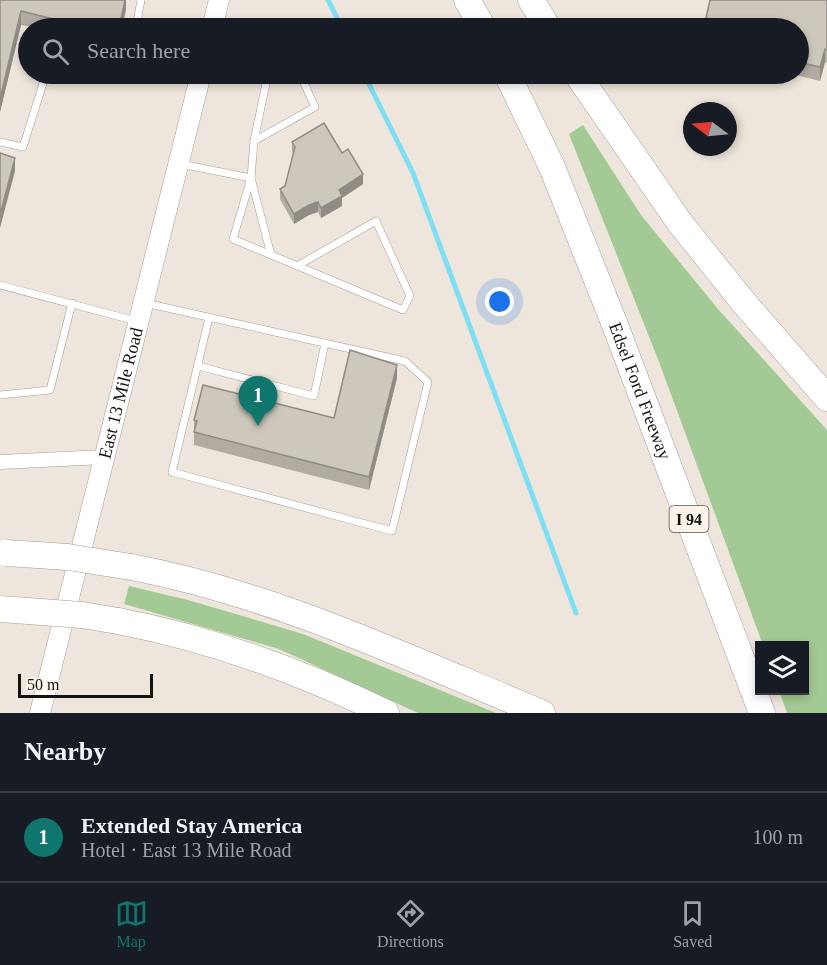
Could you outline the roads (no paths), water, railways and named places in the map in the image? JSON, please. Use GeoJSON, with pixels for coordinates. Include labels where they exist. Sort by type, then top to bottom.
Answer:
{"type":"FeatureCollection","features":[{"type":"Feature","properties":{"kind":"highway"},"geometry":{"type":"LineString","coordinates":[[467,0],[477,18]]}},
{"type":"Feature","properties":{"kind":"highway"},"geometry":{"type":"LineString","coordinates":[[531,0],[542,18]]}},
{"type":"Feature","properties":{"kind":"highway","name":"Edsel Ford Freeway"},"geometry":{"type":"LineString","coordinates":[[512,84],[552,167],[615,325],[762,713]]}},
{"type":"Feature","properties":{"kind":"highway"},"geometry":{"type":"LineString","coordinates":[[584,84],[680,223],[745,304],[827,398]]}},
{"type":"Feature","properties":{"kind":"highway"},"geometry":{"type":"LineString","coordinates":[[3,553],[68,557],[131,567],[189,579],[270,603],[542,713]]}},
{"type":"Feature","properties":{"kind":"highway"},"geometry":{"type":"LineString","coordinates":[[0,609],[82,615],[118,621],[239,651],[310,678],[386,713]]}},
{"type":"Feature","properties":{"kind":"main road"},"geometry":{"type":"LineString","coordinates":[[214,18],[219,0]]}},
{"type":"Feature","properties":{"kind":"main road","name":"East 13 Mile Road"},"geometry":{"type":"LineString","coordinates":[[40,713],[198,84]]}},
{"type":"Feature","properties":{"kind":"street"},"geometry":{"type":"LineString","coordinates":[[0,462],[104,457]]}},
{"type":"Feature","properties":{"kind":"lane"},"geometry":{"type":"LineString","coordinates":[[138,18],[141,0]]}},
{"type":"Feature","properties":{"kind":"lane"},"geometry":{"type":"LineString","coordinates":[[0,142],[23,147],[43,84]]}},
{"type":"Feature","properties":{"kind":"lane"},"geometry":{"type":"LineString","coordinates":[[266,84],[254,141],[251,178],[233,239],[297,266],[404,310],[410,296],[376,221],[297,266]]}},
{"type":"Feature","properties":{"kind":"lane"},"geometry":{"type":"LineString","coordinates":[[254,141],[315,106],[305,84]]}},
{"type":"Feature","properties":{"kind":"lane"},"geometry":{"type":"LineString","coordinates":[[178,164],[251,178]]}},
{"type":"Feature","properties":{"kind":"lane"},"geometry":{"type":"LineString","coordinates":[[251,178],[271,255]]}},
{"type":"Feature","properties":{"kind":"lane"},"geometry":{"type":"LineString","coordinates":[[0,285],[138,321]]}},
{"type":"Feature","properties":{"kind":"lane"},"geometry":{"type":"LineString","coordinates":[[143,302],[405,361],[428,382],[392,531],[172,472],[209,318]]}},
{"type":"Feature","properties":{"kind":"lane"},"geometry":{"type":"LineString","coordinates":[[0,395],[50,390],[72,303]]}},
{"type":"Feature","properties":{"kind":"lane"},"geometry":{"type":"LineString","coordinates":[[198,366],[314,396],[325,343]]}},
{"type":"Feature","properties":{"kind":"waterway"},"geometry":{"type":"LineString","coordinates":[[328,0],[337,18]]}},
{"type":"Feature","properties":{"kind":"waterway"},"geometry":{"type":"LineString","coordinates":[[369,84],[413,173],[576,613]]}},
{"type":"Feature","properties":{"kind":"place","name":"Extended Stay America"},"geometry":{"type":"Point","coordinates":[258,426]}}]}
